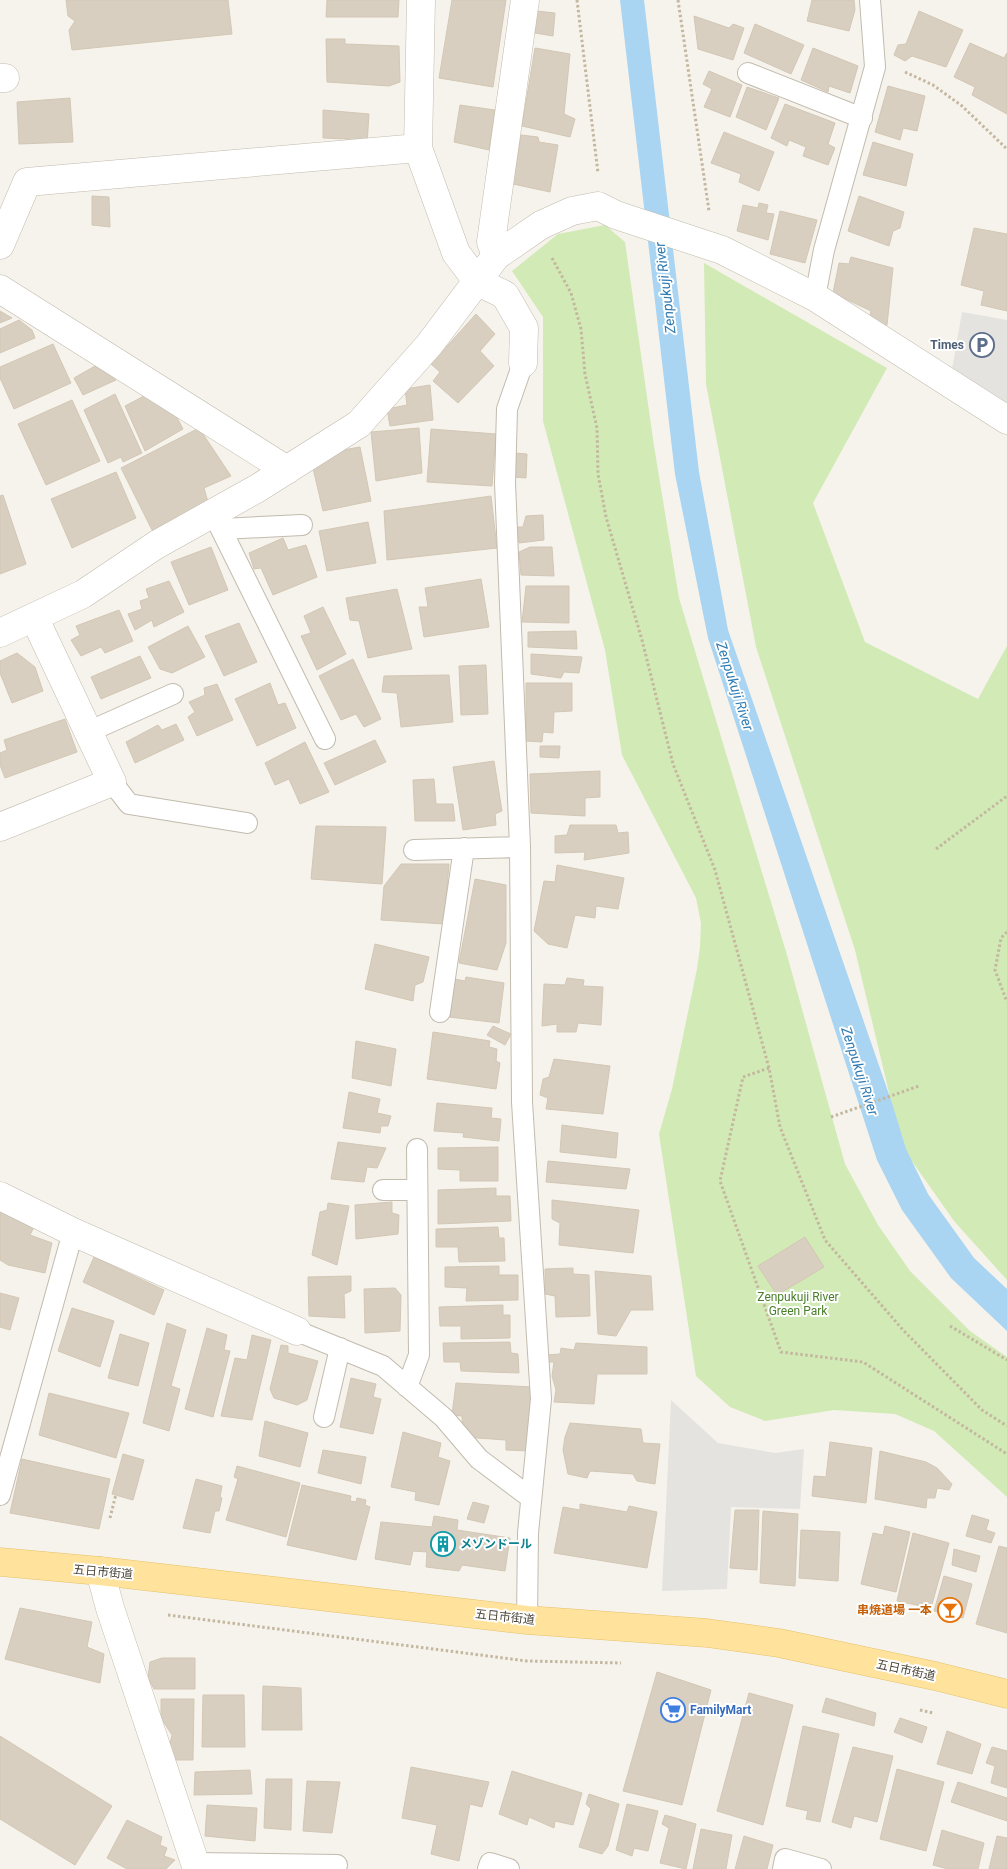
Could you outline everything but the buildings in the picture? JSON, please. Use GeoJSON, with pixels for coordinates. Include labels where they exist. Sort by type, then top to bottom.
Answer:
{"type":"FeatureCollection","features":[{"type":"Feature","properties":{"kind":"main road","name":"五日市街道"},"geometry":{"type":"LineString","coordinates":[[0,1562],[100,1570],[527,1620],[707,1634],[778,1643],[935,1676],[1007,1694]]}},
{"type":"Feature","properties":{"kind":"street"},"geometry":{"type":"LineString","coordinates":[[421,0],[418,148],[456,253],[478,282],[505,294],[524,328],[523,363]]}},
{"type":"Feature","properties":{"kind":"street"},"geometry":{"type":"LineString","coordinates":[[496,256],[491,242],[525,0]]}},
{"type":"Feature","properties":{"kind":"street"},"geometry":{"type":"LineString","coordinates":[[0,244],[26,182],[418,148]]}},
{"type":"Feature","properties":{"kind":"street"},"geometry":{"type":"LineString","coordinates":[[0,633],[83,594],[156,545],[217,521],[287,470],[359,424],[429,345],[496,256],[541,224],[572,212],[598,206],[616,215],[712,247],[815,297],[1007,420]]}},
{"type":"Feature","properties":{"kind":"street"},"geometry":{"type":"LineString","coordinates":[[0,290],[287,470]]}},
{"type":"Feature","properties":{"kind":"street"},"geometry":{"type":"LineString","coordinates":[[0,827],[112,782],[34,616]]}},
{"type":"Feature","properties":{"kind":"street"},"geometry":{"type":"LineString","coordinates":[[0,1196],[73,1232],[297,1331]]}},
{"type":"Feature","properties":{"kind":"street"},"geometry":{"type":"LineString","coordinates":[[100,1570],[110,1608],[196,1866]]}},
{"type":"Feature","properties":{"kind":"lane"},"geometry":{"type":"LineString","coordinates":[[815,297],[824,250],[875,68],[870,0]]}},
{"type":"Feature","properties":{"kind":"lane"},"geometry":{"type":"LineString","coordinates":[[748,73],[862,118]]}},
{"type":"Feature","properties":{"kind":"lane"},"geometry":{"type":"LineString","coordinates":[[523,363],[507,409],[504,482],[520,848],[522,1102],[541,1399],[528,1533],[527,1620]]}},
{"type":"Feature","properties":{"kind":"lane"},"geometry":{"type":"LineString","coordinates":[[302,525],[217,521],[325,739]]}},
{"type":"Feature","properties":{"kind":"lane"},"geometry":{"type":"LineString","coordinates":[[88,732],[173,694]]}},
{"type":"Feature","properties":{"kind":"lane"},"geometry":{"type":"LineString","coordinates":[[112,782],[129,804],[247,823]]}},
{"type":"Feature","properties":{"kind":"lane"},"geometry":{"type":"LineString","coordinates":[[440,1012],[464,848]]}},
{"type":"Feature","properties":{"kind":"lane"},"geometry":{"type":"LineString","coordinates":[[414,850],[520,848]]}},
{"type":"Feature","properties":{"kind":"lane"},"geometry":{"type":"LineString","coordinates":[[407,1387],[419,1356],[417,1149]]}},
{"type":"Feature","properties":{"kind":"lane"},"geometry":{"type":"LineString","coordinates":[[383,1190],[417,1190]]}},
{"type":"Feature","properties":{"kind":"lane"},"geometry":{"type":"LineString","coordinates":[[0,1495],[73,1232]]}},
{"type":"Feature","properties":{"kind":"lane"},"geometry":{"type":"LineString","coordinates":[[297,1331],[383,1366],[444,1418],[480,1459],[531,1498]]}},
{"type":"Feature","properties":{"kind":"lane"},"geometry":{"type":"LineString","coordinates":[[324,1417],[340,1348]]}},
{"type":"Feature","properties":{"kind":"lane"},"geometry":{"type":"LineString","coordinates":[[783,1869],[785,1859],[821,1869]]}},
{"type":"Feature","properties":{"kind":"lane"},"geometry":{"type":"LineString","coordinates":[[488,1869],[490,1863],[509,1869]]}},
{"type":"Feature","properties":{"kind":"lane"},"geometry":{"type":"LineString","coordinates":[[196,1866],[337,1864]]}},
{"type":"Feature","properties":{"kind":"path"},"geometry":{"type":"LineString","coordinates":[[577,0],[593,138]]}},
{"type":"Feature","properties":{"kind":"path"},"geometry":{"type":"LineString","coordinates":[[678,0],[710,216],[712,247]]}},
{"type":"Feature","properties":{"kind":"path"},"geometry":{"type":"LineString","coordinates":[[875,58],[933,85],[962,106],[1007,148]]}},
{"type":"Feature","properties":{"kind":"path"},"geometry":{"type":"LineString","coordinates":[[548,250],[571,293],[581,329],[585,374],[597,428],[598,474],[606,518],[642,640],[674,764],[715,870],[769,1068],[780,1127],[825,1240],[910,1337],[982,1410],[1007,1426]]}},
{"type":"Feature","properties":{"kind":"path"},"geometry":{"type":"LineString","coordinates":[[936,849],[1007,796]]}},
{"type":"Feature","properties":{"kind":"path"},"geometry":{"type":"LineString","coordinates":[[1007,932],[1001,938],[995,970],[1007,1002]]}},
{"type":"Feature","properties":{"kind":"path"},"geometry":{"type":"LineString","coordinates":[[769,1068],[743,1077],[720,1181],[781,1352],[863,1362],[1007,1454]]}},
{"type":"Feature","properties":{"kind":"path"},"geometry":{"type":"LineString","coordinates":[[831,1117],[919,1086]]}},
{"type":"Feature","properties":{"kind":"path"},"geometry":{"type":"LineString","coordinates":[[950,1326],[1007,1360]]}},
{"type":"Feature","properties":{"kind":"path"},"geometry":{"type":"LineString","coordinates":[[110,1518],[116,1494]]}},
{"type":"Feature","properties":{"kind":"path"},"geometry":{"type":"LineString","coordinates":[[110,1608],[527,1661],[626,1663]]}},
{"type":"Feature","properties":{"kind":"path"},"geometry":{"type":"LineString","coordinates":[[913,1708],[941,1715]]}},
{"type":"Feature","properties":{"kind":"green space","name":"Zenpukuji River Green Park"},"geometry":{"type":"Polygon","coordinates":[[[605,225],[625,242],[654,446],[679,598],[787,955],[845,1164],[878,1225],[910,1271],[970,1331],[1007,1357],[1007,1497],[934,1431],[895,1414],[834,1410],[765,1421],[730,1407],[696,1376],[659,1134],[672,1089],[697,969],[701,923],[696,898],[622,755],[605,650],[543,421],[543,317],[512,271],[558,234],[605,225]]]}},
{"type":"Feature","properties":{"kind":"green space"},"geometry":{"type":"Polygon","coordinates":[[[704,263],[887,368],[813,503],[865,642],[978,699],[1007,646],[1007,1280],[954,1221],[902,1147],[855,950],[756,647],[706,384],[704,263]]]}},
{"type":"Feature","properties":{"kind":"shaded area","name":"Times"},"geometry":{"type":"Polygon","coordinates":[[[962,312],[1007,320],[1007,406],[952,369],[962,312]]]}},
{"type":"Feature","properties":{"kind":"shaded area"},"geometry":{"type":"Polygon","coordinates":[[[671,1400],[718,1443],[775,1453],[804,1449],[800,1509],[731,1507],[727,1589],[662,1591],[671,1400]]]}},
{"type":"Feature","properties":{"kind":"water","name":"Zenpukuji River"},"geometry":{"type":"Polygon","coordinates":[[[620,0],[644,0],[699,472],[728,630],[892,1103],[906,1149],[928,1194],[974,1258],[1007,1289],[1007,1331],[951,1278],[902,1210],[877,1160],[708,638],[675,474],[620,0]]]}},
{"type":"Feature","properties":{"kind":"place","name":"Times"},"geometry":{"type":"Point","coordinates":[982,345]}},
{"type":"Feature","properties":{"kind":"place","name":"メゾンドール"},"geometry":{"type":"Point","coordinates":[443,1544]}},
{"type":"Feature","properties":{"kind":"place","name":"串焼道場 一本"},"geometry":{"type":"Point","coordinates":[950,1610]}},
{"type":"Feature","properties":{"kind":"place","name":"FamilyMart"},"geometry":{"type":"Point","coordinates":[673,1710]}}]}
